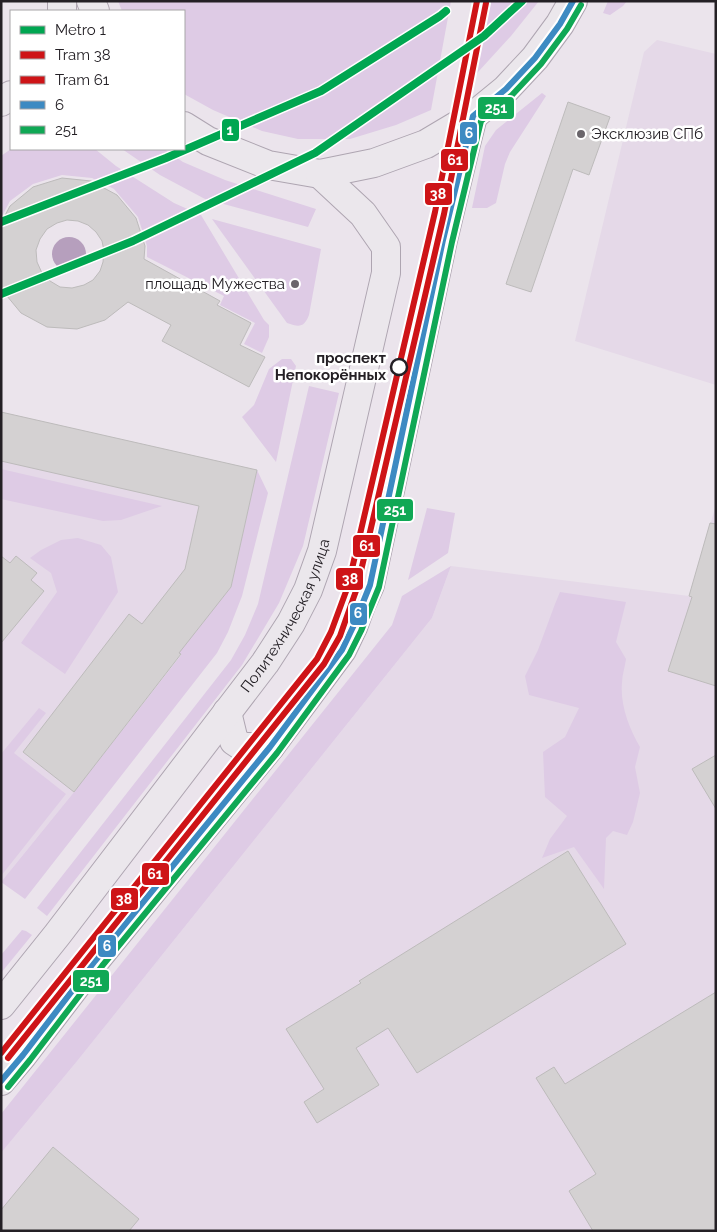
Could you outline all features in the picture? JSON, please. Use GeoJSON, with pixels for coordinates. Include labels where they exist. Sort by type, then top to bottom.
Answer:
{"type":"FeatureCollection","features":[{"type":"Feature","properties":{"kind":"main road"},"geometry":{"type":"LineString","coordinates":[[185,127],[208,142],[268,165],[320,174],[374,163],[426,144],[473,116],[506,89],[535,58],[560,24],[573,1]]}},
{"type":"Feature","properties":{"kind":"main road"},"geometry":{"type":"LineString","coordinates":[[1,1081],[95,960],[270,747],[342,650],[353,628],[370,585],[449,216],[473,116]]}},
{"type":"Feature","properties":{"kind":"main road","name":"Политехническая улица"},"geometry":{"type":"LineString","coordinates":[[1,1005],[57,935],[265,663],[291,623],[308,590],[322,551],[386,273],[386,246],[363,214],[320,174]]}},
{"type":"Feature","properties":{"kind":"main road"},"geometry":{"type":"LineString","coordinates":[[227,712],[234,741],[243,747],[270,747]]}},
{"type":"Feature","properties":{"kind":"shaded area"},"geometry":{"type":"Polygon","coordinates":[[[118,1],[451,1],[431,110],[396,125],[350,139],[298,139],[262,131],[213,110],[185,95],[185,10],[122,10],[118,1]]]}},
{"type":"Feature","properties":{"kind":"shaded area"},"geometry":{"type":"Polygon","coordinates":[[[484,1],[539,1],[511,36],[468,83],[484,1]]]}},
{"type":"Feature","properties":{"kind":"shaded area"},"geometry":{"type":"Polygon","coordinates":[[[608,1],[627,1],[610,15],[603,13],[608,1]]]}},
{"type":"Feature","properties":{"kind":"shaded area"},"geometry":{"type":"Polygon","coordinates":[[[657,40],[716,54],[716,385],[575,341],[644,52],[657,40]]]}},
{"type":"Feature","properties":{"kind":"shaded area"},"geometry":{"type":"Polygon","coordinates":[[[542,93],[546,96],[510,152],[505,164],[496,203],[487,208],[472,208],[485,146],[496,130],[542,93]]]}},
{"type":"Feature","properties":{"kind":"shaded area"},"geometry":{"type":"Polygon","coordinates":[[[10,150],[96,150],[116,166],[174,203],[201,215],[264,320],[269,325],[269,337],[262,353],[244,344],[255,323],[220,305],[224,296],[147,257],[147,246],[138,217],[114,189],[92,178],[62,175],[33,184],[10,201],[1,218],[1,156],[10,150]]]}},
{"type":"Feature","properties":{"kind":"shaded area"},"geometry":{"type":"Polygon","coordinates":[[[123,150],[165,150],[183,162],[225,180],[316,209],[308,227],[205,199],[160,175],[123,150]]]}},
{"type":"Feature","properties":{"kind":"shaded area"},"geometry":{"type":"Polygon","coordinates":[[[212,219],[321,249],[309,315],[303,324],[298,326],[287,323],[212,219]]]}},
{"type":"Feature","properties":{"kind":"shaded area"},"geometry":{"type":"Polygon","coordinates":[[[69,237],[81,242],[86,254],[81,266],[69,271],[57,266],[52,254],[57,242],[69,237]]]}},
{"type":"Feature","properties":{"kind":"shaded area"},"geometry":{"type":"Polygon","coordinates":[[[282,359],[291,359],[296,366],[276,462],[242,417],[254,405],[269,369],[282,359]]]}},
{"type":"Feature","properties":{"kind":"shaded area"},"geometry":{"type":"Polygon","coordinates":[[[309,386],[339,393],[303,546],[279,603],[242,665],[47,916],[37,908],[231,660],[245,635],[258,604],[309,386]]]}},
{"type":"Feature","properties":{"kind":"shaded area"},"geometry":{"type":"Polygon","coordinates":[[[1,412],[257,470],[231,587],[74,792],[1,882],[1,412]]]}},
{"type":"Feature","properties":{"kind":"shaded area"},"geometry":{"type":"Polygon","coordinates":[[[1,469],[162,506],[121,520],[103,521],[1,499],[1,469]]]}},
{"type":"Feature","properties":{"kind":"shaded area"},"geometry":{"type":"Polygon","coordinates":[[[257,470],[268,493],[242,596],[228,632],[217,653],[25,899],[1,882],[181,655],[172,647],[194,634],[231,587],[257,470]]]}},
{"type":"Feature","properties":{"kind":"shaded area"},"geometry":{"type":"Polygon","coordinates":[[[716,505],[716,1231],[1,1231],[1,1153],[78,1060],[432,618],[451,566],[689,596],[716,505]]]}},
{"type":"Feature","properties":{"kind":"shaded area"},"geometry":{"type":"Polygon","coordinates":[[[427,508],[455,513],[448,553],[408,580],[427,508]]]}},
{"type":"Feature","properties":{"kind":"shaded area"},"geometry":{"type":"Polygon","coordinates":[[[78,538],[101,545],[111,557],[118,592],[65,674],[21,643],[57,592],[51,573],[30,558],[61,540],[78,538]]]}},
{"type":"Feature","properties":{"kind":"shaded area"},"geometry":{"type":"Polygon","coordinates":[[[451,566],[432,618],[78,1060],[1,1153],[1,1114],[392,625],[402,596],[451,566]]]}},
{"type":"Feature","properties":{"kind":"shaded area"},"geometry":{"type":"Polygon","coordinates":[[[560,592],[626,602],[616,642],[626,659],[622,677],[622,700],[632,732],[640,747],[635,767],[640,793],[633,822],[627,835],[613,831],[606,838],[604,889],[574,847],[542,858],[550,839],[567,816],[545,797],[543,752],[565,737],[579,708],[529,695],[525,676],[538,650],[560,592]]]}},
{"type":"Feature","properties":{"kind":"shaded area"},"geometry":{"type":"Polygon","coordinates":[[[39,708],[46,713],[14,753],[66,794],[1,876],[1,754],[39,708]]]}},
{"type":"Feature","properties":{"kind":"shaded area"},"geometry":{"type":"Polygon","coordinates":[[[22,930],[32,935],[1,973],[1,955],[22,930]]]}},
{"type":"Feature","properties":{"kind":"building"},"geometry":{"type":"Polygon","coordinates":[[[568,102],[610,117],[589,175],[573,169],[531,292],[506,284],[568,102]]]}},
{"type":"Feature","properties":{"kind":"building"},"geometry":{"type":"Polygon","coordinates":[[[62,178],[91,181],[117,195],[136,218],[145,246],[144,259],[220,301],[217,305],[251,323],[240,345],[265,357],[249,387],[162,341],[171,325],[128,302],[105,320],[77,329],[47,327],[21,313],[2,290],[1,286],[1,223],[10,206],[33,187],[62,178]],[[67,220],[47,229],[40,239],[36,250],[37,262],[42,273],[60,287],[72,288],[93,280],[100,271],[103,262],[104,251],[102,241],[88,225],[78,221],[67,220]]]}},
{"type":"Feature","properties":{"kind":"building"},"geometry":{"type":"Polygon","coordinates":[[[1,412],[257,470],[231,587],[74,792],[23,752],[129,614],[142,624],[185,569],[199,506],[1,461],[1,412]]]}},
{"type":"Feature","properties":{"kind":"building"},"geometry":{"type":"Polygon","coordinates":[[[710,523],[716,524],[716,686],[668,671],[692,597],[689,596],[710,523]]]}},
{"type":"Feature","properties":{"kind":"building"},"geometry":{"type":"Polygon","coordinates":[[[1,556],[10,563],[16,556],[37,573],[31,580],[44,591],[1,643],[1,556]]]}},
{"type":"Feature","properties":{"kind":"building"},"geometry":{"type":"Polygon","coordinates":[[[716,755],[716,809],[692,769],[716,755]]]}},
{"type":"Feature","properties":{"kind":"building"},"geometry":{"type":"Polygon","coordinates":[[[568,851],[626,944],[417,1073],[388,1028],[356,1048],[379,1085],[317,1123],[304,1102],[324,1089],[286,1029],[361,983],[359,981],[568,851]]]}},
{"type":"Feature","properties":{"kind":"building"},"geometry":{"type":"Polygon","coordinates":[[[716,992],[716,1231],[593,1231],[569,1191],[596,1174],[536,1078],[554,1067],[565,1084],[716,992]]]}},
{"type":"Feature","properties":{"kind":"building"},"geometry":{"type":"Polygon","coordinates":[[[53,1147],[139,1219],[129,1231],[1,1231],[1,1210],[53,1147]]]}},
{"type":"Feature","properties":{"kind":"metro line","name":"1"},"geometry":{"type":"LineString","coordinates":[[1,294],[133,241],[315,153],[484,36],[522,1]]}},
{"type":"Feature","properties":{"kind":"metro line","name":"1"},"geometry":{"type":"LineString","coordinates":[[185,150],[321,91],[446,11]]}},
{"type":"Feature","properties":{"kind":"metro line","name":"1"},"geometry":{"type":"LineString","coordinates":[[1,222],[185,150]]}},
{"type":"Feature","properties":{"kind":"tram line","name":"38"},"geometry":{"type":"LineString","coordinates":[[1,1053],[317,659],[331,632],[348,586],[435,212],[477,1]]}},
{"type":"Feature","properties":{"kind":"tram line","name":"61"},"geometry":{"type":"LineString","coordinates":[[8,1058],[324,664],[340,636],[357,588],[444,214],[486,3]]}},
{"type":"Feature","properties":{"kind":"transit line","name":"6"},"geometry":{"type":"LineString","coordinates":[[1,1081],[95,961],[270,747],[342,650],[370,585],[443,240],[473,116],[506,89],[535,58],[560,24],[573,1]]}},
{"type":"Feature","properties":{"kind":"transit line","name":"251"},"geometry":{"type":"LineString","coordinates":[[8,1087],[102,966],[277,753],[349,655],[379,587],[452,242],[481,121],[512,95],[541,64],[567,29],[581,5]]}},
{"type":"Feature","properties":{"kind":"place","name":"Эксклюзив СПб"},"geometry":{"type":"Point","coordinates":[581,134]}},
{"type":"Feature","properties":{"kind":"place","name":"площадь Мужества"},"geometry":{"type":"Point","coordinates":[295,284]}},
{"type":"Feature","properties":{"kind":"place","name":"проспект Непокорённых"},"geometry":{"type":"Point","coordinates":[399,367]}}]}
